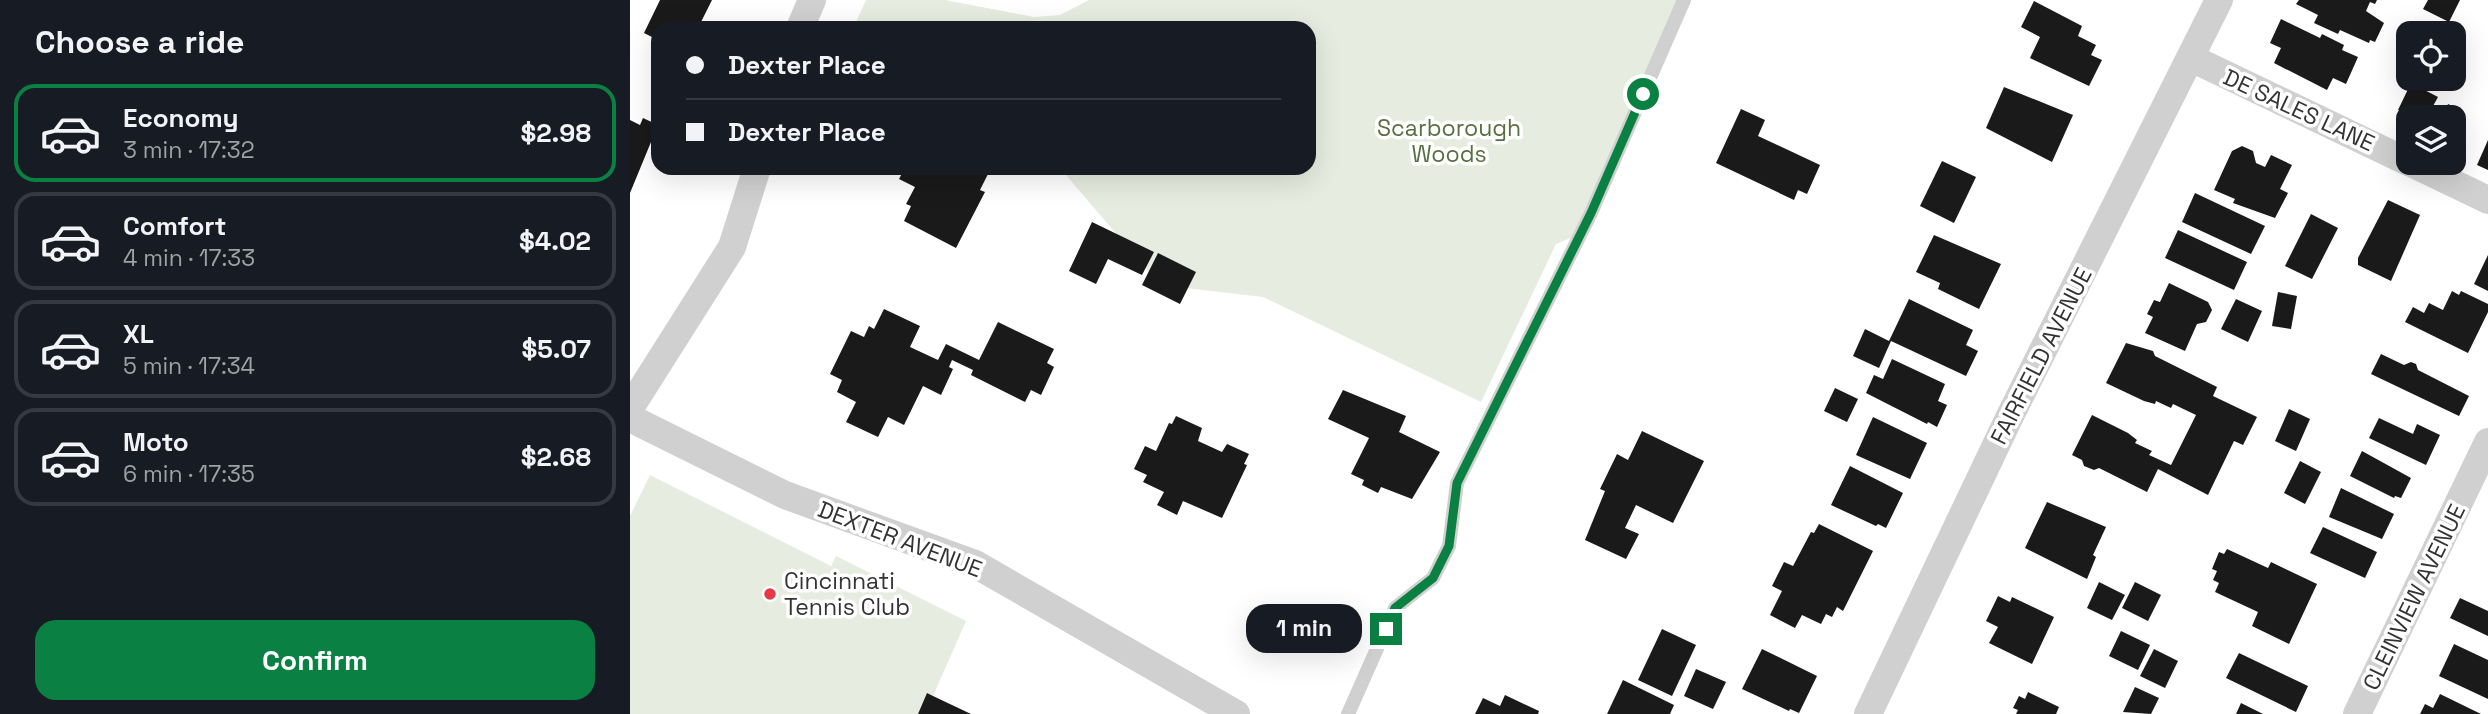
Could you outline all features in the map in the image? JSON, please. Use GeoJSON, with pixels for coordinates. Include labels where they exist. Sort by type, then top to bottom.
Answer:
{"type":"FeatureCollection","features":[{"type":"Feature","properties":{"kind":"street"},"geometry":{"type":"LineString","coordinates":[[803,21],[812,0]]}},
{"type":"Feature","properties":{"kind":"street","name":"FAIRFIELD AVENUE"},"geometry":{"type":"LineString","coordinates":[[1868,714],[2009,418],[2219,0]]}},
{"type":"Feature","properties":{"kind":"street","name":"DE SALES LANE"},"geometry":{"type":"LineString","coordinates":[[2191,58],[2396,156]]}},
{"type":"Feature","properties":{"kind":"street"},"geometry":{"type":"LineString","coordinates":[[630,408],[732,247],[755,175]]}},
{"type":"Feature","properties":{"kind":"street","name":"DE SALES LANE"},"geometry":{"type":"LineString","coordinates":[[2436,175],[2488,200]]}},
{"type":"Feature","properties":{"kind":"street","name":"DEXTER AVENUE"},"geometry":{"type":"LineString","coordinates":[[630,418],[785,495],[975,564],[1236,714]]}},
{"type":"Feature","properties":{"kind":"street","name":"CLEINVIEW AVENUE"},"geometry":{"type":"LineString","coordinates":[[2357,714],[2488,442]]}},
{"type":"Feature","properties":{"kind":"lane"},"geometry":{"type":"LineString","coordinates":[[1348,714],[1395,608],[1433,578],[1449,546],[1457,483],[1591,213],[1684,0]]}},
{"type":"Feature","properties":{"kind":"green space","name":"Scarborough Woods"},"geometry":{"type":"Polygon","coordinates":[[[866,0],[945,0],[1034,17],[1060,15],[1089,0],[1684,0],[1580,234],[1556,244],[1481,402],[1263,297],[1160,285],[1066,175],[1316,175],[1316,21],[856,21],[866,0]]]}},
{"type":"Feature","properties":{"kind":"green space","name":"Cincinnati Tennis Club"},"geometry":{"type":"Polygon","coordinates":[[[650,475],[831,566],[836,556],[966,621],[933,696],[927,694],[918,714],[630,714],[630,516],[650,475]]]}},
{"type":"Feature","properties":{"kind":"building"},"geometry":{"type":"Polygon","coordinates":[[[660,0],[712,0],[702,21],[651,21],[651,36],[644,33],[660,0]]]}},
{"type":"Feature","properties":{"kind":"building"},"geometry":{"type":"Polygon","coordinates":[[[2299,0],[2377,0],[2375,4],[2370,2],[2366,11],[2384,23],[2375,42],[2370,40],[2369,43],[2340,30],[2338,34],[2314,23],[2318,15],[2296,4],[2299,0]]]}},
{"type":"Feature","properties":{"kind":"building"},"geometry":{"type":"Polygon","coordinates":[[[2428,0],[2460,0],[2450,21],[2423,9],[2428,0]]]}},
{"type":"Feature","properties":{"kind":"building"},"geometry":{"type":"Polygon","coordinates":[[[2034,1],[2082,26],[2078,36],[2096,45],[2091,55],[2102,60],[2089,86],[2030,58],[2040,37],[2021,27],[2034,1]]]}},
{"type":"Feature","properties":{"kind":"building"},"geometry":{"type":"Polygon","coordinates":[[[2281,19],[2320,38],[2322,34],[2344,45],[2342,50],[2358,57],[2346,84],[2333,78],[2327,90],[2274,63],[2281,48],[2270,43],[2281,19]]]}},
{"type":"Feature","properties":{"kind":"building"},"geometry":{"type":"Polygon","coordinates":[[[2004,87],[2073,115],[2052,162],[1986,128],[2004,87]]]}},
{"type":"Feature","properties":{"kind":"building"},"geometry":{"type":"Polygon","coordinates":[[[2407,91],[2426,91],[2438,97],[2434,105],[2400,105],[2407,91]]]}},
{"type":"Feature","properties":{"kind":"building"},"geometry":{"type":"Polygon","coordinates":[[[1741,109],[1765,120],[1758,136],[1820,165],[1807,194],[1798,190],[1794,200],[1716,163],[1741,109]]]}},
{"type":"Feature","properties":{"kind":"building"},"geometry":{"type":"Polygon","coordinates":[[[643,118],[651,122],[651,142],[630,193],[630,120],[640,125],[643,118]]]}},
{"type":"Feature","properties":{"kind":"building"},"geometry":{"type":"Polygon","coordinates":[[[2488,140],[2488,170],[2477,165],[2488,140]]]}},
{"type":"Feature","properties":{"kind":"building"},"geometry":{"type":"Polygon","coordinates":[[[2242,146],[2253,151],[2256,163],[2265,167],[2271,155],[2292,165],[2280,189],[2288,193],[2275,218],[2233,203],[2235,199],[2214,190],[2232,151],[2242,146]]]}},
{"type":"Feature","properties":{"kind":"building"},"geometry":{"type":"Polygon","coordinates":[[[1942,161],[1976,177],[1954,223],[1920,206],[1942,161]]]}},
{"type":"Feature","properties":{"kind":"building"},"geometry":{"type":"Polygon","coordinates":[[[901,175],[988,175],[980,190],[985,192],[956,248],[904,221],[911,206],[906,204],[915,187],[899,179],[901,175]]]}},
{"type":"Feature","properties":{"kind":"building"},"geometry":{"type":"Polygon","coordinates":[[[2195,193],[2265,226],[2251,254],[2182,222],[2195,193]]]}},
{"type":"Feature","properties":{"kind":"building"},"geometry":{"type":"Polygon","coordinates":[[[2388,200],[2420,215],[2391,281],[2358,265],[2358,258],[2388,200]]]}},
{"type":"Feature","properties":{"kind":"building"},"geometry":{"type":"Polygon","coordinates":[[[2311,214],[2338,228],[2312,279],[2285,266],[2311,214]]]}},
{"type":"Feature","properties":{"kind":"building"},"geometry":{"type":"Polygon","coordinates":[[[1092,222],[1154,252],[1142,275],[1108,259],[1096,284],[1069,271],[1092,222]]]}},
{"type":"Feature","properties":{"kind":"building"},"geometry":{"type":"Polygon","coordinates":[[[2178,230],[2247,262],[2234,290],[2165,258],[2178,230]]]}},
{"type":"Feature","properties":{"kind":"building"},"geometry":{"type":"Polygon","coordinates":[[[1934,235],[2001,264],[1979,309],[1938,289],[1940,283],[1916,272],[1934,235]]]}},
{"type":"Feature","properties":{"kind":"building"},"geometry":{"type":"Polygon","coordinates":[[[1158,253],[1196,272],[1180,304],[1142,285],[1158,253]]]}},
{"type":"Feature","properties":{"kind":"building"},"geometry":{"type":"Polygon","coordinates":[[[2488,255],[2488,291],[2474,284],[2488,255]]]}},
{"type":"Feature","properties":{"kind":"building"},"geometry":{"type":"Polygon","coordinates":[[[2169,283],[2208,302],[2212,310],[2206,322],[2197,324],[2185,351],[2145,333],[2153,317],[2147,314],[2154,300],[2160,302],[2169,283]]]}},
{"type":"Feature","properties":{"kind":"building"},"geometry":{"type":"Polygon","coordinates":[[[2452,291],[2459,295],[2461,291],[2488,304],[2488,312],[2468,353],[2405,322],[2413,307],[2424,313],[2429,303],[2443,310],[2452,291]]]}},
{"type":"Feature","properties":{"kind":"building"},"geometry":{"type":"Polygon","coordinates":[[[2278,292],[2297,296],[2291,329],[2272,326],[2278,292]]]}},
{"type":"Feature","properties":{"kind":"building"},"geometry":{"type":"Polygon","coordinates":[[[1909,299],[1973,330],[1966,345],[1978,351],[1966,376],[1891,341],[1879,368],[1853,356],[1865,329],[1889,341],[1909,299]]]}},
{"type":"Feature","properties":{"kind":"building"},"geometry":{"type":"Polygon","coordinates":[[[2236,299],[2262,311],[2248,342],[2221,329],[2236,299]]]}},
{"type":"Feature","properties":{"kind":"building"},"geometry":{"type":"Polygon","coordinates":[[[884,309],[920,326],[910,347],[938,360],[946,344],[979,360],[998,322],[1054,349],[1047,363],[1054,367],[1041,395],[1031,390],[1025,402],[971,375],[973,370],[952,360],[949,367],[953,369],[941,395],[923,386],[904,425],[888,417],[878,437],[846,422],[856,402],[837,392],[842,380],[830,374],[851,331],[864,337],[869,326],[874,329],[884,309]]]}},
{"type":"Feature","properties":{"kind":"building"},"geometry":{"type":"Polygon","coordinates":[[[2126,343],[2153,351],[2155,356],[2217,387],[2213,396],[2257,417],[2243,445],[2234,441],[2208,495],[2158,469],[2147,492],[2099,468],[2094,470],[2084,466],[2082,460],[2072,455],[2092,415],[2128,433],[2137,440],[2135,443],[2152,451],[2149,455],[2171,465],[2196,415],[2173,404],[2171,408],[2156,401],[2155,404],[2144,401],[2106,383],[2126,343]]]}},
{"type":"Feature","properties":{"kind":"building"},"geometry":{"type":"Polygon","coordinates":[[[2381,354],[2404,365],[2411,362],[2416,364],[2418,370],[2469,396],[2459,416],[2371,374],[2381,354]]]}},
{"type":"Feature","properties":{"kind":"building"},"geometry":{"type":"Polygon","coordinates":[[[1892,359],[1945,384],[1938,401],[1947,405],[1937,427],[1866,393],[1874,375],[1883,379],[1892,359]]]}},
{"type":"Feature","properties":{"kind":"building"},"geometry":{"type":"Polygon","coordinates":[[[1835,388],[1858,399],[1847,422],[1824,411],[1835,388]]]}},
{"type":"Feature","properties":{"kind":"building"},"geometry":{"type":"Polygon","coordinates":[[[1343,390],[1406,416],[1399,432],[1440,452],[1412,499],[1381,487],[1378,493],[1362,485],[1364,480],[1351,474],[1369,438],[1328,419],[1343,390]]]}},
{"type":"Feature","properties":{"kind":"building"},"geometry":{"type":"Polygon","coordinates":[[[2289,409],[2310,419],[2296,451],[2275,441],[2289,409]]]}},
{"type":"Feature","properties":{"kind":"building"},"geometry":{"type":"Polygon","coordinates":[[[1176,416],[1202,428],[1198,441],[1222,452],[1227,444],[1249,454],[1244,464],[1247,465],[1222,518],[1183,501],[1177,515],[1157,505],[1164,492],[1143,482],[1147,475],[1134,469],[1145,446],[1156,451],[1169,423],[1172,424],[1176,416]]]}},
{"type":"Feature","properties":{"kind":"building"},"geometry":{"type":"Polygon","coordinates":[[[1873,417],[1927,443],[1910,479],[1856,455],[1873,417]]]}},
{"type":"Feature","properties":{"kind":"building"},"geometry":{"type":"Polygon","coordinates":[[[2379,418],[2413,434],[2417,424],[2440,435],[2426,465],[2369,438],[2379,418]]]}},
{"type":"Feature","properties":{"kind":"building"},"geometry":{"type":"Polygon","coordinates":[[[1642,431],[1704,461],[1673,523],[1636,505],[1625,528],[1639,534],[1626,559],[1585,540],[1605,491],[1600,489],[1617,454],[1628,460],[1642,431]]]}},
{"type":"Feature","properties":{"kind":"building"},"geometry":{"type":"Polygon","coordinates":[[[2362,451],[2411,478],[2401,498],[2394,498],[2350,476],[2362,451]]]}},
{"type":"Feature","properties":{"kind":"building"},"geometry":{"type":"Polygon","coordinates":[[[2300,461],[2321,472],[2305,504],[2284,493],[2300,461]]]}},
{"type":"Feature","properties":{"kind":"building"},"geometry":{"type":"Polygon","coordinates":[[[1850,466],[1903,493],[1886,528],[1831,505],[1850,466]]]}},
{"type":"Feature","properties":{"kind":"building"},"geometry":{"type":"Polygon","coordinates":[[[2341,488],[2394,514],[2382,539],[2329,517],[2341,488]]]}},
{"type":"Feature","properties":{"kind":"building"},"geometry":{"type":"Polygon","coordinates":[[[2047,502],[2106,527],[2093,555],[2096,557],[2087,579],[2025,548],[2047,502]]]}},
{"type":"Feature","properties":{"kind":"building"},"geometry":{"type":"Polygon","coordinates":[[[1819,524],[1873,551],[1843,611],[1837,607],[1832,617],[1826,614],[1821,624],[1802,615],[1795,628],[1770,615],[1782,591],[1772,586],[1784,562],[1793,566],[1811,532],[1814,533],[1819,524]]]}},
{"type":"Feature","properties":{"kind":"building"},"geometry":{"type":"Polygon","coordinates":[[[2323,527],[2377,552],[2365,578],[2310,553],[2323,527]]]}},
{"type":"Feature","properties":{"kind":"building"},"geometry":{"type":"Polygon","coordinates":[[[2227,549],[2268,568],[2271,562],[2317,584],[2289,644],[2252,626],[2258,612],[2215,592],[2219,583],[2213,580],[2217,571],[2212,569],[2219,552],[2224,554],[2227,549]]]}},
{"type":"Feature","properties":{"kind":"building"},"geometry":{"type":"Polygon","coordinates":[[[2099,582],[2125,595],[2112,620],[2087,608],[2099,582]]]}},
{"type":"Feature","properties":{"kind":"building"},"geometry":{"type":"Polygon","coordinates":[[[2135,582],[2161,595],[2148,621],[2122,608],[2135,582]]]}},
{"type":"Feature","properties":{"kind":"building"},"geometry":{"type":"Polygon","coordinates":[[[1998,596],[2010,602],[2012,597],[2054,617],[2032,664],[1989,643],[1998,627],[1986,621],[1998,596]]]}},
{"type":"Feature","properties":{"kind":"building"},"geometry":{"type":"Polygon","coordinates":[[[2460,598],[2488,611],[2488,636],[2450,618],[2460,598]]]}},
{"type":"Feature","properties":{"kind":"building"},"geometry":{"type":"Polygon","coordinates":[[[1662,629],[1696,645],[1672,696],[1638,680],[1662,629]]]}},
{"type":"Feature","properties":{"kind":"building"},"geometry":{"type":"Polygon","coordinates":[[[2121,631],[2150,645],[2138,670],[2109,656],[2121,631]]]}},
{"type":"Feature","properties":{"kind":"building"},"geometry":{"type":"Polygon","coordinates":[[[2454,644],[2488,660],[2488,699],[2439,676],[2454,644]]]}},
{"type":"Feature","properties":{"kind":"building"},"geometry":{"type":"Polygon","coordinates":[[[1762,649],[1817,676],[1799,713],[1742,689],[1762,649]]]}},
{"type":"Feature","properties":{"kind":"building"},"geometry":{"type":"Polygon","coordinates":[[[2154,649],[2178,661],[2165,688],[2140,676],[2154,649]]]}},
{"type":"Feature","properties":{"kind":"building"},"geometry":{"type":"Polygon","coordinates":[[[2239,653],[2308,686],[2296,712],[2226,678],[2239,653]]]}},
{"type":"Feature","properties":{"kind":"building"},"geometry":{"type":"Polygon","coordinates":[[[1696,669],[1726,682],[1713,709],[1684,696],[1696,669]]]}},
{"type":"Feature","properties":{"kind":"building"},"geometry":{"type":"Polygon","coordinates":[[[1623,680],[1674,705],[1670,714],[1607,714],[1623,680]]]}},
{"type":"Feature","properties":{"kind":"building"},"geometry":{"type":"Polygon","coordinates":[[[2135,687],[2159,698],[2151,714],[2123,712],[2135,687]]]}},
{"type":"Feature","properties":{"kind":"building"},"geometry":{"type":"Polygon","coordinates":[[[2028,692],[2059,707],[2056,714],[2016,714],[2018,710],[2013,708],[2019,696],[2025,699],[2028,692]]]}},
{"type":"Feature","properties":{"kind":"building"},"geometry":{"type":"Polygon","coordinates":[[[927,693],[933,696],[971,714],[918,714],[927,693]]]}},
{"type":"Feature","properties":{"kind":"building"},"geometry":{"type":"Polygon","coordinates":[[[2440,694],[2481,714],[2420,714],[2425,704],[2433,708],[2440,694]]]}},
{"type":"Feature","properties":{"kind":"building"},"geometry":{"type":"Polygon","coordinates":[[[1505,695],[1539,711],[1538,714],[1475,714],[1483,698],[1500,706],[1505,695]]]}},
{"type":"Feature","properties":{"kind":"building"},"geometry":{"type":"Polygon","coordinates":[[[2241,703],[2263,714],[2236,714],[2241,703]]]}},
{"type":"Feature","properties":{"kind":"place","name":"Cincinnati Tennis Club"},"geometry":{"type":"Point","coordinates":[770,594]}},
{"type":"Feature","properties":{"kind":"route"},"geometry":{"type":"LineString","coordinates":[[1386,629],[1395,608],[1433,578],[1449,546],[1457,483],[1591,213],[1643,94]]}}]}
